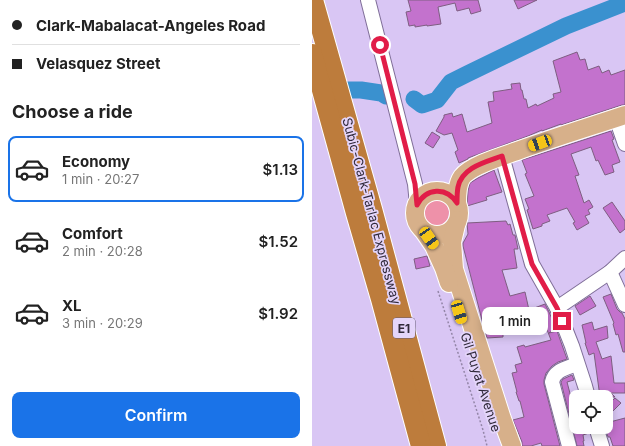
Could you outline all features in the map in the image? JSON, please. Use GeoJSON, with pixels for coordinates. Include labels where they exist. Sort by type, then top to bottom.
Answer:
{"type":"FeatureCollection","features":[{"type":"Feature","properties":{"kind":"highway","name":"Subic-Clark-Tarlac Expressway"},"geometry":{"type":"LineString","coordinates":[[313,0],[319,49],[364,211],[436,446]]}},
{"type":"Feature","properties":{"kind":"highway","name":"Subic-Clark-Tarlac Expressway"},"geometry":{"type":"LineString","coordinates":[[364,211],[383,307],[421,446]]}},
{"type":"Feature","properties":{"kind":"main road"},"geometry":{"type":"LineString","coordinates":[[420,191],[437,188],[479,165],[502,156],[620,116]]}},
{"type":"Feature","properties":{"kind":"main road"},"geometry":{"type":"LineString","coordinates":[[420,191],[415,214],[416,219],[420,227],[424,230],[432,234],[441,235],[449,231],[458,221],[458,188],[462,177],[466,173]]}},
{"type":"Feature","properties":{"kind":"main road"},"geometry":{"type":"LineString","coordinates":[[420,191],[443,192],[451,196],[457,203]]}},
{"type":"Feature","properties":{"kind":"main road","name":"Gil Puyat Avenue"},"geometry":{"type":"LineString","coordinates":[[456,225],[452,242],[454,269],[512,446]]}},
{"type":"Feature","properties":{"kind":"main road","name":"Gil Puyat Avenue"},"geometry":{"type":"LineString","coordinates":[[424,230],[434,246],[444,268],[501,446]]}},
{"type":"Feature","properties":{"kind":"street"},"geometry":{"type":"LineString","coordinates":[[368,0],[420,191]]}},
{"type":"Feature","properties":{"kind":"street"},"geometry":{"type":"LineString","coordinates":[[620,116],[625,144]]}},
{"type":"Feature","properties":{"kind":"street"},"geometry":{"type":"LineString","coordinates":[[502,156],[532,264],[557,308],[586,390]]}},
{"type":"Feature","properties":{"kind":"street"},"geometry":{"type":"LineString","coordinates":[[557,308],[610,272],[625,258]]}},
{"type":"Feature","properties":{"kind":"street"},"geometry":{"type":"LineString","coordinates":[[610,272],[625,305]]}},
{"type":"Feature","properties":{"kind":"street"},"geometry":{"type":"LineString","coordinates":[[568,446],[552,382],[556,374],[563,369],[577,364]]}},
{"type":"Feature","properties":{"kind":"street"},"geometry":{"type":"LineString","coordinates":[[598,434],[602,446]]}},
{"type":"Feature","properties":{"kind":"path"},"geometry":{"type":"LineString","coordinates":[[444,268],[438,292],[487,446]]}},
{"type":"Feature","properties":{"kind":"shaded area"},"geometry":{"type":"Polygon","coordinates":[[[434,197],[445,201],[449,212],[445,223],[434,227],[423,223],[419,212],[423,201],[434,197]]]}},
{"type":"Feature","properties":{"kind":"building"},"geometry":{"type":"Polygon","coordinates":[[[408,0],[478,0],[481,11],[471,14],[469,8],[457,11],[455,3],[438,7],[441,24],[415,27],[415,25],[409,26],[406,12],[411,11],[408,0]]]}},
{"type":"Feature","properties":{"kind":"building"},"geometry":{"type":"Polygon","coordinates":[[[514,0],[537,0],[518,9],[514,0]]]}},
{"type":"Feature","properties":{"kind":"building"},"geometry":{"type":"Polygon","coordinates":[[[577,52],[580,60],[585,59],[588,70],[599,66],[602,73],[609,70],[611,75],[625,70],[625,105],[542,130],[468,158],[459,163],[455,152],[458,150],[452,133],[444,135],[436,131],[444,115],[452,113],[453,117],[462,114],[467,132],[492,123],[488,102],[494,101],[493,92],[512,89],[511,84],[520,83],[528,108],[536,104],[537,106],[554,98],[553,94],[561,92],[553,61],[577,52]]]}},
{"type":"Feature","properties":{"kind":"building"},"geometry":{"type":"Polygon","coordinates":[[[611,131],[614,139],[612,140],[620,162],[612,165],[614,172],[605,175],[598,160],[596,161],[591,147],[571,154],[579,175],[575,176],[584,203],[589,200],[593,207],[588,210],[590,214],[585,216],[589,223],[577,230],[573,223],[575,222],[567,208],[547,215],[550,221],[533,229],[527,210],[529,209],[525,199],[534,196],[525,174],[527,173],[522,160],[611,131]]]}},
{"type":"Feature","properties":{"kind":"building"},"geometry":{"type":"Polygon","coordinates":[[[432,132],[440,137],[433,148],[425,143],[432,132]]]}},
{"type":"Feature","properties":{"kind":"building"},"geometry":{"type":"Polygon","coordinates":[[[494,170],[502,192],[486,197],[487,200],[467,206],[470,183],[494,170]]]}},
{"type":"Feature","properties":{"kind":"building"},"geometry":{"type":"Polygon","coordinates":[[[612,202],[625,221],[625,229],[620,233],[603,208],[612,202]]]}},
{"type":"Feature","properties":{"kind":"building"},"geometry":{"type":"Polygon","coordinates":[[[506,221],[508,225],[510,224],[513,235],[515,235],[518,249],[514,249],[517,268],[502,270],[510,296],[525,292],[529,310],[545,304],[556,328],[549,333],[557,331],[567,359],[552,366],[546,373],[544,380],[560,446],[542,446],[541,443],[531,446],[522,446],[522,442],[513,420],[524,417],[512,373],[517,372],[515,365],[522,363],[517,347],[524,345],[525,347],[551,340],[544,322],[519,330],[503,331],[503,337],[487,338],[463,246],[468,234],[467,223],[506,221]]]}},
{"type":"Feature","properties":{"kind":"building"},"geometry":{"type":"Polygon","coordinates":[[[427,256],[430,266],[416,269],[414,259],[427,256]]]}},
{"type":"Feature","properties":{"kind":"building"},"geometry":{"type":"Polygon","coordinates":[[[611,294],[617,309],[622,313],[625,319],[625,352],[623,352],[618,334],[616,335],[614,323],[603,297],[611,294]]]}},
{"type":"Feature","properties":{"kind":"building"},"geometry":{"type":"Polygon","coordinates":[[[590,296],[596,306],[580,315],[575,306],[590,296]]]}},
{"type":"Feature","properties":{"kind":"building"},"geometry":{"type":"Polygon","coordinates":[[[592,322],[594,330],[607,326],[608,338],[596,342],[602,359],[611,356],[614,383],[625,383],[625,393],[613,393],[613,390],[599,390],[594,353],[589,355],[582,325],[592,322]]]}},
{"type":"Feature","properties":{"kind":"building"},"geometry":{"type":"Polygon","coordinates":[[[572,375],[574,380],[567,382],[569,390],[569,414],[561,382],[563,379],[572,375]]]}},
{"type":"Feature","properties":{"kind":"building"},"geometry":{"type":"Polygon","coordinates":[[[615,398],[621,403],[613,411],[613,400],[615,398]]]}},
{"type":"Feature","properties":{"kind":"building"},"geometry":{"type":"Polygon","coordinates":[[[625,418],[625,446],[613,446],[610,437],[608,437],[607,434],[613,434],[613,421],[625,418]]]}},
{"type":"Feature","properties":{"kind":"building"},"geometry":{"type":"Polygon","coordinates":[[[574,434],[586,434],[583,435],[584,446],[577,446],[574,434]]]}},
{"type":"Feature","properties":{"kind":"waterway"},"geometry":{"type":"LineString","coordinates":[[414,99],[422,105],[437,100],[451,82],[566,26],[625,3]]}},
{"type":"Feature","properties":{"kind":"waterway"},"geometry":{"type":"LineString","coordinates":[[326,90],[361,90],[381,93],[386,96],[392,95]]}},
{"type":"Feature","properties":{"kind":"route"},"geometry":{"type":"LineString","coordinates":[[380,45],[415,184],[417,205],[425,195],[438,191],[451,196],[457,203],[458,188],[462,177],[473,168],[502,156],[532,264],[557,308],[562,321]]}}]}
